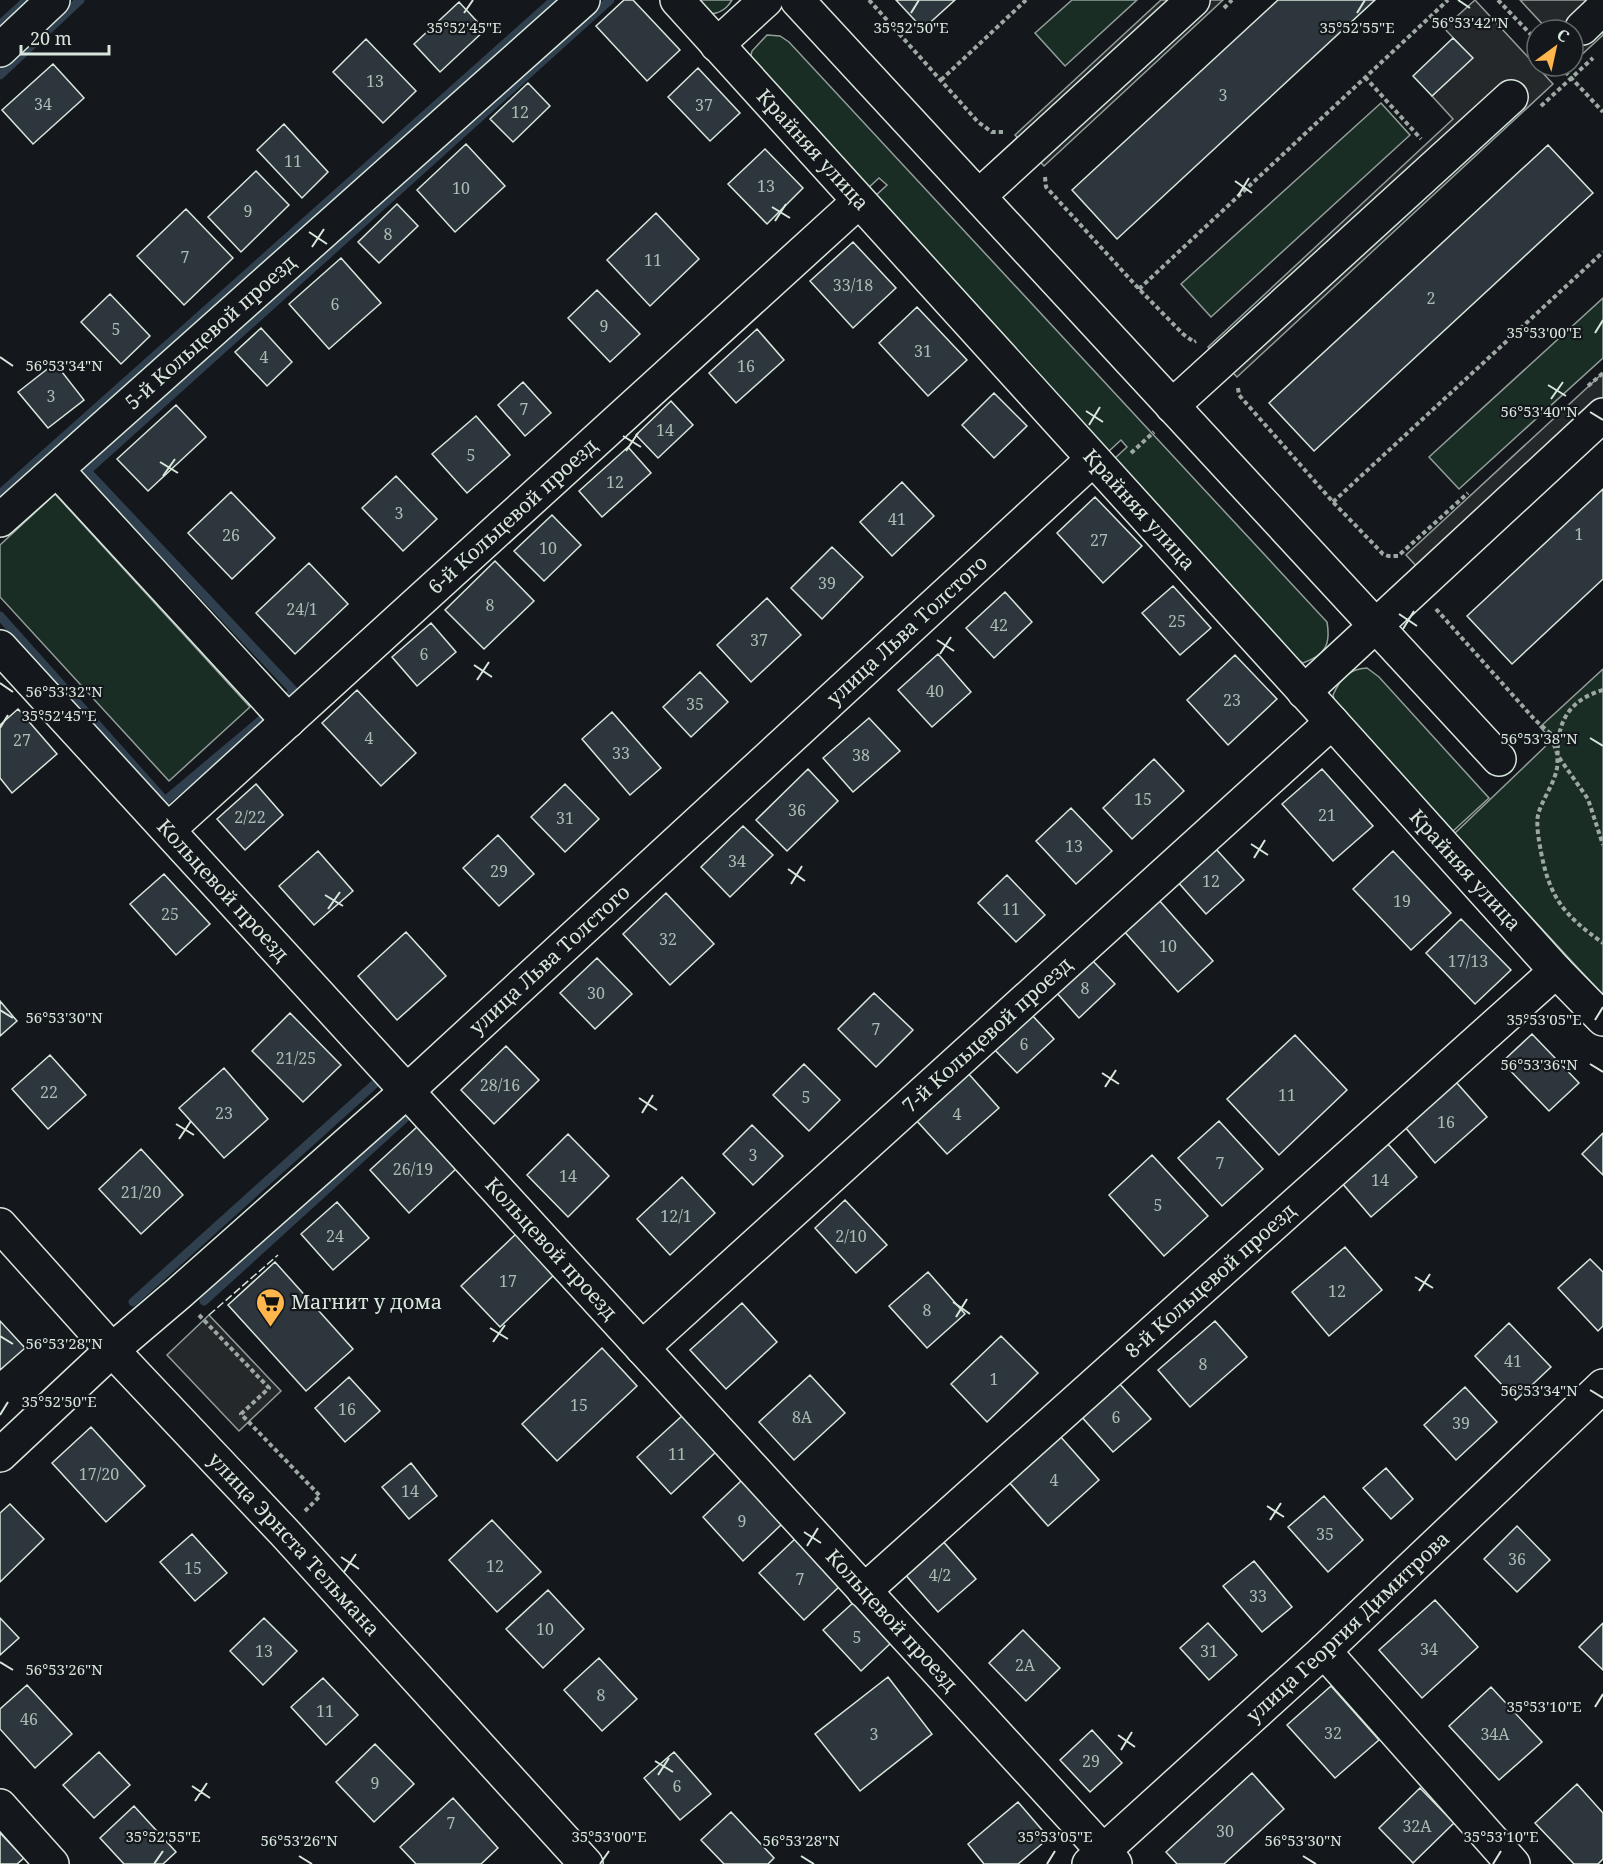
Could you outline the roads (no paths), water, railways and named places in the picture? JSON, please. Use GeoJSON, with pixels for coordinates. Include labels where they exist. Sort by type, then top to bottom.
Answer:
{"type":"FeatureCollection","features":[{"type":"Feature","properties":{"kind":"street"},"geometry":{"type":"LineString","coordinates":[[0,50],[53,0]]}},
{"type":"Feature","properties":{"kind":"street","name":"5-й Кольцевой проезд"},"geometry":{"type":"LineString","coordinates":[[0,520],[583,0]]}},
{"type":"Feature","properties":{"kind":"street","name":"Крайняя улица"},"geometry":{"type":"LineString","coordinates":[[677,0],[1556,971],[1603,1019]]}},
{"type":"Feature","properties":{"kind":"street"},"geometry":{"type":"LineString","coordinates":[[717,45],[766,0]]}},
{"type":"Feature","properties":{"kind":"street"},"geometry":{"type":"LineString","coordinates":[[797,0],[1499,759]]}},
{"type":"Feature","properties":{"kind":"street"},"geometry":{"type":"LineString","coordinates":[[979,196],[1208,4]]}},
{"type":"Feature","properties":{"kind":"street"},"geometry":{"type":"LineString","coordinates":[[1174,408],[1524,103]]}},
{"type":"Feature","properties":{"kind":"street","name":"6-й Кольцевой проезд"},"geometry":{"type":"LineString","coordinates":[[168,830],[858,202]]}},
{"type":"Feature","properties":{"kind":"street"},"geometry":{"type":"LineString","coordinates":[[1304,692],[1603,415]]}},
{"type":"Feature","properties":{"kind":"street","name":"улица Льва Толстого"},"geometry":{"type":"LineString","coordinates":[[0,1455],[112,1350],[407,1091],[1100,467]]}},
{"type":"Feature","properties":{"kind":"street"},"geometry":{"type":"LineString","coordinates":[[57,470],[288,721]]}},
{"type":"Feature","properties":{"kind":"street","name":"Кольцевой проезд"},"geometry":{"type":"LineString","coordinates":[[0,647],[864,1591],[1102,1860]]}},
{"type":"Feature","properties":{"kind":"street","name":"7-й Кольцевой проезд"},"geometry":{"type":"LineString","coordinates":[[642,1348],[1332,722]]}},
{"type":"Feature","properties":{"kind":"street","name":"8-й Кольцевой проезд"},"geometry":{"type":"LineString","coordinates":[[864,1591],[1556,971]]}},
{"type":"Feature","properties":{"kind":"street","name":"улица Эрнста Тельмана"},"geometry":{"type":"LineString","coordinates":[[0,1225],[112,1350],[284,1532],[586,1864]]}},
{"type":"Feature","properties":{"kind":"street","name":"улица Георгия Димитрова"},"geometry":{"type":"LineString","coordinates":[[1102,1860],[1603,1386]]}},
{"type":"Feature","properties":{"kind":"street"},"geometry":{"type":"LineString","coordinates":[[1324,1651],[1513,1864]]}},
{"type":"Feature","properties":{"kind":"street"},"geometry":{"type":"LineString","coordinates":[[0,1806],[52,1864]]}},
{"type":"Feature","properties":{"kind":"waterway"},"geometry":{"type":"LineString","coordinates":[[0,25],[27,0]]}},
{"type":"Feature","properties":{"kind":"waterway"},"geometry":{"type":"LineString","coordinates":[[0,75],[80,0]]}},
{"type":"Feature","properties":{"kind":"waterway"},"geometry":{"type":"LineString","coordinates":[[0,494],[554,0]]}},
{"type":"Feature","properties":{"kind":"waterway"},"geometry":{"type":"LineString","coordinates":[[279,705],[294,691],[87,471],[610,0]]}},
{"type":"Feature","properties":{"kind":"waterway"},"geometry":{"type":"LineString","coordinates":[[0,616],[165,801],[273,710]]}},
{"type":"Feature","properties":{"kind":"waterway"},"geometry":{"type":"LineString","coordinates":[[133,1302],[379,1080],[374,1075]]}},
{"type":"Feature","properties":{"kind":"waterway"},"geometry":{"type":"LineString","coordinates":[[204,1301],[405,1118]]}},
{"type":"Feature","properties":{"kind":"place","name":"Магнит у дома"},"geometry":{"type":"Point","coordinates":[270,1328]}}]}
